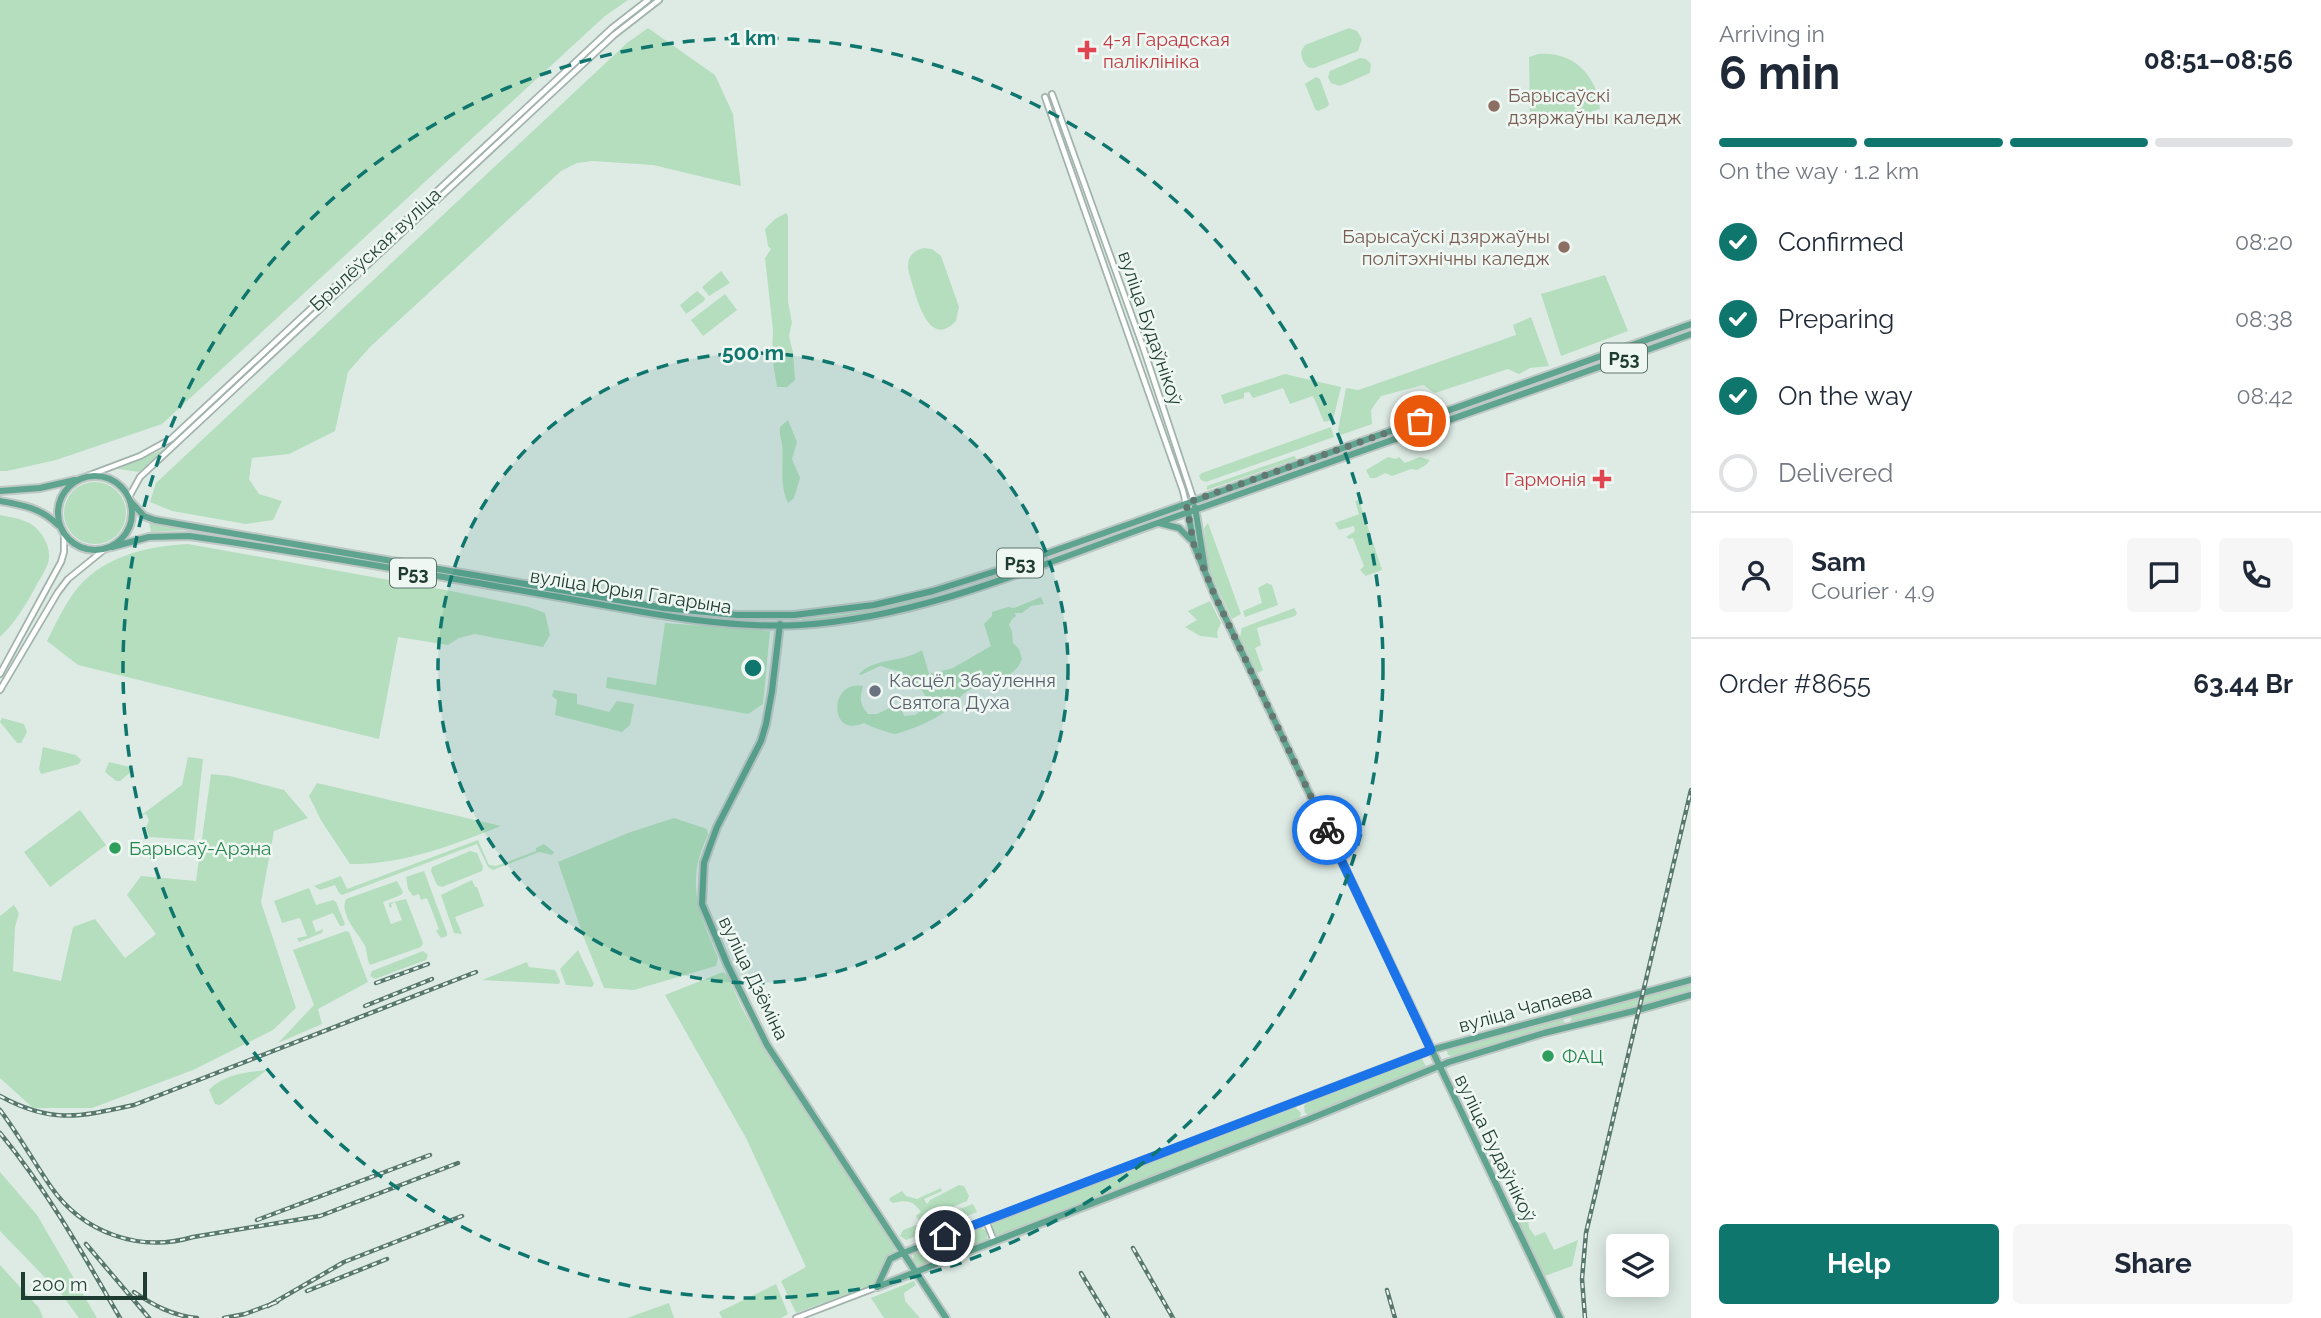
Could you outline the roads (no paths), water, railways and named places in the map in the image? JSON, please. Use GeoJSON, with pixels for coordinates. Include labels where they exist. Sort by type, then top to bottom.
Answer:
{"type":"FeatureCollection","features":[{"type":"Feature","properties":{"kind":"main road","name":"вуліца Юрыя Гагарына"},"geometry":{"type":"LineString","coordinates":[[84,477],[100,476],[111,480],[121,487],[144,516],[155,520],[552,589],[695,612],[737,615],[780,615],[851,609],[924,594],[1029,561],[1691,324]]}},
{"type":"Feature","properties":{"kind":"main road","name":"вуліца Юрыя Гагарына"},"geometry":{"type":"LineString","coordinates":[[0,501],[43,512],[78,547],[95,551],[149,537],[188,536],[693,620],[803,625],[854,619],[930,601],[1000,579],[1441,422],[1548,387],[1691,334]]}},
{"type":"Feature","properties":{"kind":"main road"},"geometry":{"type":"LineString","coordinates":[[0,491],[40,488],[84,477]]}},
{"type":"Feature","properties":{"kind":"main road"},"geometry":{"type":"LineString","coordinates":[[62,531],[58,520],[60,500],[65,490],[84,477]]}},
{"type":"Feature","properties":{"kind":"main road"},"geometry":{"type":"LineString","coordinates":[[108,548],[122,539],[131,524],[130,500]]}},
{"type":"Feature","properties":{"kind":"main road","name":"вуліца Будаўнікоў"},"geometry":{"type":"LineString","coordinates":[[1194,501],[1206,575]]}},
{"type":"Feature","properties":{"kind":"main road","name":"вуліца Будаўнікоў"},"geometry":{"type":"LineString","coordinates":[[1188,513],[1194,545],[1206,575],[1560,1318]]}},
{"type":"Feature","properties":{"kind":"main road"},"geometry":{"type":"LineString","coordinates":[[1157,523],[1179,528],[1194,545]]}},
{"type":"Feature","properties":{"kind":"main road","name":"вуліца Дзёміна"},"geometry":{"type":"LineString","coordinates":[[780,615],[766,724],[761,741],[710,846],[704,863],[702,904],[728,966],[767,1045],[946,1318]]}},
{"type":"Feature","properties":{"kind":"main road","name":"вуліца Чапаева"},"geometry":{"type":"LineString","coordinates":[[877,1287],[890,1259],[904,1252],[1431,1050],[1691,980]]}},
{"type":"Feature","properties":{"kind":"main road","name":"вуліца Чапаева"},"geometry":{"type":"LineString","coordinates":[[877,1287],[1439,1066],[1544,1033],[1691,995]]}},
{"type":"Feature","properties":{"kind":"main road"},"geometry":{"type":"LineString","coordinates":[[1565,1014],[1569,1028]]}},
{"type":"Feature","properties":{"kind":"street","name":"Брылёўская вуліца"},"geometry":{"type":"LineString","coordinates":[[130,500],[139,477],[648,0]]}},
{"type":"Feature","properties":{"kind":"street","name":"Брылёўская вуліца"},"geometry":{"type":"LineString","coordinates":[[84,477],[140,456],[171,439],[633,15],[659,0]]}},
{"type":"Feature","properties":{"kind":"street","name":"вуліца Будаўнікоў"},"geometry":{"type":"LineString","coordinates":[[1052,94],[1143,348],[1194,501]]}},
{"type":"Feature","properties":{"kind":"street","name":"вуліца Будаўнікоў"},"geometry":{"type":"LineString","coordinates":[[1045,97],[1157,415],[1188,513]]}},
{"type":"Feature","properties":{"kind":"street"},"geometry":{"type":"LineString","coordinates":[[1093,235],[1101,233]]}},
{"type":"Feature","properties":{"kind":"street"},"geometry":{"type":"LineString","coordinates":[[1134,351],[1143,348]]}},
{"type":"Feature","properties":{"kind":"street"},"geometry":{"type":"LineString","coordinates":[[1157,415],[1163,412]]}},
{"type":"Feature","properties":{"kind":"street"},"geometry":{"type":"LineString","coordinates":[[0,674],[61,562],[64,552],[62,531]]}},
{"type":"Feature","properties":{"kind":"street"},"geometry":{"type":"LineString","coordinates":[[0,690],[58,592],[74,573],[108,548]]}},
{"type":"Feature","properties":{"kind":"street"},"geometry":{"type":"LineString","coordinates":[[985,1220],[994,1241]]}},
{"type":"Feature","properties":{"kind":"street","name":"вуліца Чапаева"},"geometry":{"type":"LineString","coordinates":[[796,1318],[877,1287]]}},
{"type":"Feature","properties":{"kind":"railway"},"geometry":{"type":"LineString","coordinates":[[1585,1318],[1582,1279],[1586,1233],[1691,790]]}},
{"type":"Feature","properties":{"kind":"railway"},"geometry":{"type":"LineString","coordinates":[[376,983],[428,964]]}},
{"type":"Feature","properties":{"kind":"railway"},"geometry":{"type":"LineString","coordinates":[[0,1096],[35,1111],[66,1116],[134,1105],[476,972]]}},
{"type":"Feature","properties":{"kind":"railway"},"geometry":{"type":"LineString","coordinates":[[365,1006],[432,979]]}},
{"type":"Feature","properties":{"kind":"railway"},"geometry":{"type":"LineString","coordinates":[[0,1110],[64,1203],[96,1227],[133,1240],[173,1241],[320,1216],[458,1163]]}},
{"type":"Feature","properties":{"kind":"railway"},"geometry":{"type":"LineString","coordinates":[[0,1133],[49,1200],[120,1318]]}},
{"type":"Feature","properties":{"kind":"railway"},"geometry":{"type":"LineString","coordinates":[[257,1220],[430,1155]]}},
{"type":"Feature","properties":{"kind":"railway"},"geometry":{"type":"LineString","coordinates":[[268,1306],[344,1262],[462,1216]]}},
{"type":"Feature","properties":{"kind":"railway"},"geometry":{"type":"LineString","coordinates":[[86,1244],[149,1318]]}},
{"type":"Feature","properties":{"kind":"railway"},"geometry":{"type":"LineString","coordinates":[[1133,1248],[1173,1318]]}},
{"type":"Feature","properties":{"kind":"railway"},"geometry":{"type":"LineString","coordinates":[[307,1291],[387,1259]]}},
{"type":"Feature","properties":{"kind":"railway"},"geometry":{"type":"LineString","coordinates":[[1081,1273],[1108,1318]]}},
{"type":"Feature","properties":{"kind":"railway"},"geometry":{"type":"LineString","coordinates":[[1387,1290],[1395,1318]]}},
{"type":"Feature","properties":{"kind":"railway"},"geometry":{"type":"LineString","coordinates":[[134,1292],[164,1309],[197,1318]]}},
{"type":"Feature","properties":{"kind":"railway"},"geometry":{"type":"LineString","coordinates":[[224,1318],[245,1314],[277,1302]]}},
{"type":"Feature","properties":{"kind":"place","name":"4-я Гарадская паліклініка"},"geometry":{"type":"Point","coordinates":[1087,50]}},
{"type":"Feature","properties":{"kind":"place","name":"Барысаўскі дзяржаўны каледж"},"geometry":{"type":"Point","coordinates":[1494,106]}},
{"type":"Feature","properties":{"kind":"place","name":"Барысаўскі дзяржаўны політэхнічны каледж"},"geometry":{"type":"Point","coordinates":[1564,247]}},
{"type":"Feature","properties":{"kind":"place","name":"Гармонія"},"geometry":{"type":"Point","coordinates":[1602,479]}},
{"type":"Feature","properties":{"kind":"place","name":"Касцёл Збаўлення Святога Духа"},"geometry":{"type":"Point","coordinates":[875,691]}},
{"type":"Feature","properties":{"kind":"place","name":"Барысаў-Арэна"},"geometry":{"type":"Point","coordinates":[115,848]}},
{"type":"Feature","properties":{"kind":"place","name":"ФАЦ"},"geometry":{"type":"Point","coordinates":[1548,1056]}}]}
